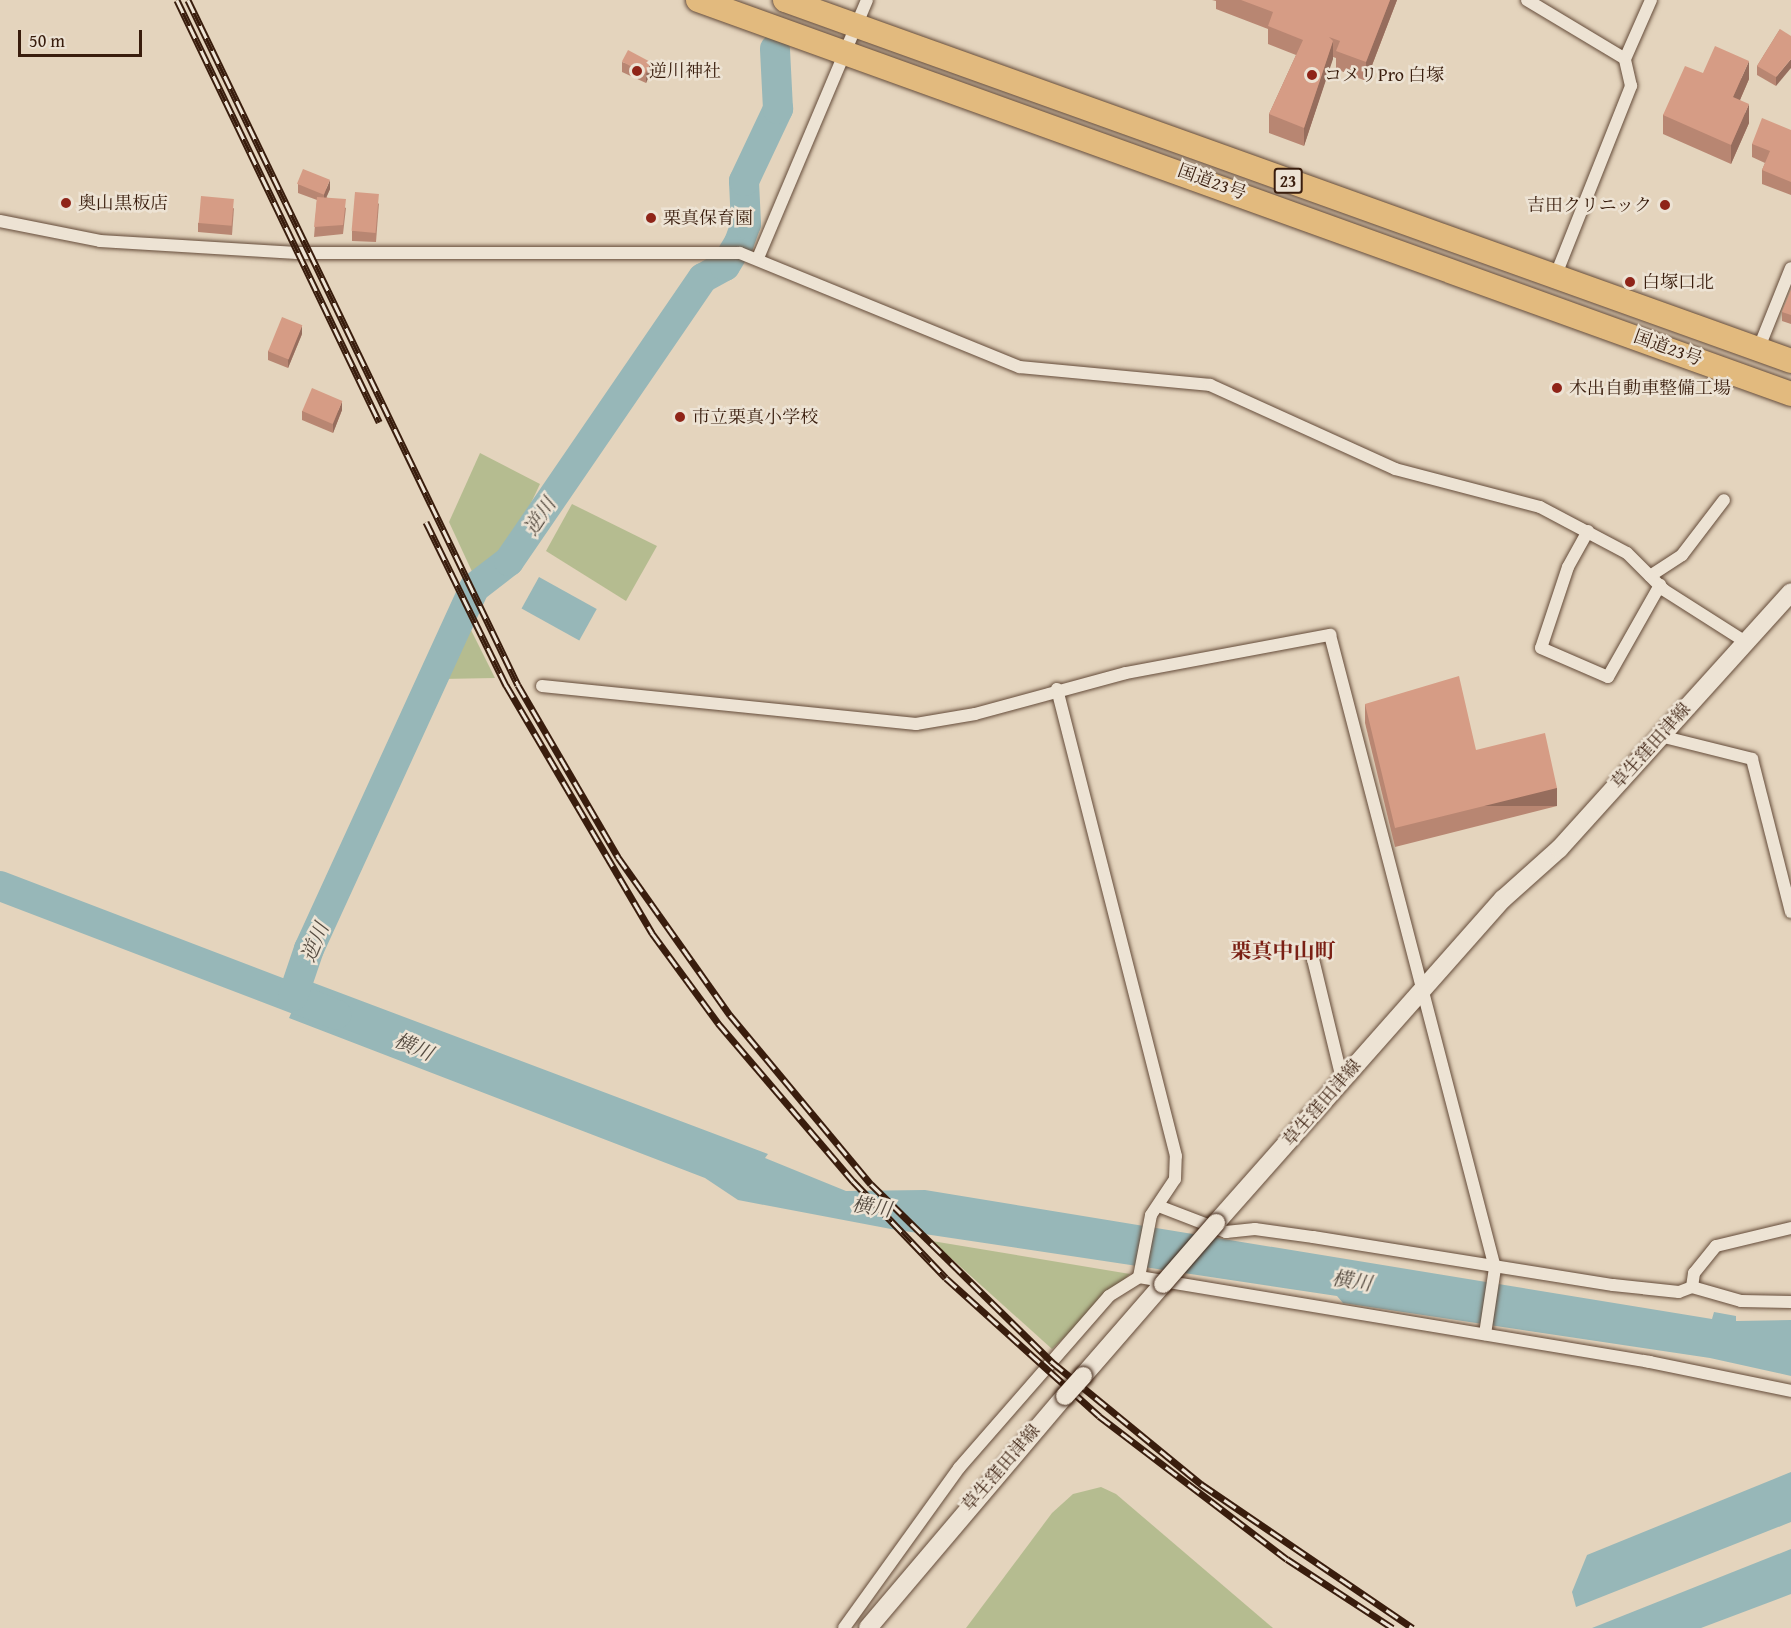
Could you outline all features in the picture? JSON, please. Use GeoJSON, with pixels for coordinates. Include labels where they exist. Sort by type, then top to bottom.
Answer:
{"type":"FeatureCollection","features":[{"type":"Feature","properties":{"kind":"highway","name":"国道23号"},"geometry":{"type":"LineString","coordinates":[[698,0],[844,48],[1791,394]]}},
{"type":"Feature","properties":{"kind":"highway","name":"国道23号"},"geometry":{"type":"LineString","coordinates":[[785,0],[1791,362]]}},
{"type":"Feature","properties":{"kind":"main road","name":"草生窪田津線"},"geometry":{"type":"LineString","coordinates":[[868,1628],[1065,1396],[1420,991],[1660,736],[1791,592]]}},
{"type":"Feature","properties":{"kind":"street"},"geometry":{"type":"LineString","coordinates":[[758,258],[844,48],[858,25],[867,0]]}},
{"type":"Feature","properties":{"kind":"street"},"geometry":{"type":"LineString","coordinates":[[1527,0],[1625,59]]}},
{"type":"Feature","properties":{"kind":"street"},"geometry":{"type":"LineString","coordinates":[[1555,277],[1631,86],[1625,59],[1651,0]]}},
{"type":"Feature","properties":{"kind":"street"},"geometry":{"type":"LineString","coordinates":[[0,221],[100,241],[289,252],[740,252],[1020,367],[1210,385],[1395,469],[1508,496],[1588,531],[1627,553],[1660,585],[1744,642]]}},
{"type":"Feature","properties":{"kind":"street"},"geometry":{"type":"LineString","coordinates":[[1758,350],[1791,268]]}},
{"type":"Feature","properties":{"kind":"street"},"geometry":{"type":"LineString","coordinates":[[1650,576],[1682,555],[1724,500]]}},
{"type":"Feature","properties":{"kind":"street"},"geometry":{"type":"LineString","coordinates":[[1588,531],[1568,567],[1541,648],[1608,677],[1660,585]]}},
{"type":"Feature","properties":{"kind":"street"},"geometry":{"type":"LineString","coordinates":[[542,686],[916,724],[975,714],[1056,689],[1330,635],[1420,991],[1495,1268],[1485,1334]]}},
{"type":"Feature","properties":{"kind":"street"},"geometry":{"type":"LineString","coordinates":[[844,1628],[959,1468],[1109,1296],[1140,1274],[1156,1211],[1176,1179],[1176,1156],[1056,689]]}},
{"type":"Feature","properties":{"kind":"street"},"geometry":{"type":"LineString","coordinates":[[1660,736],[1752,759],[1791,912]]}},
{"type":"Feature","properties":{"kind":"street"},"geometry":{"type":"LineString","coordinates":[[1312,955],[1342,1079]]}},
{"type":"Feature","properties":{"kind":"street"},"geometry":{"type":"LineString","coordinates":[[1156,1211],[1226,1232],[1255,1229],[1495,1268],[1646,1288],[1692,1287],[1741,1301],[1791,1302]]}},
{"type":"Feature","properties":{"kind":"street"},"geometry":{"type":"LineString","coordinates":[[1692,1287],[1694,1273],[1716,1246],[1791,1228]]}},
{"type":"Feature","properties":{"kind":"street"},"geometry":{"type":"LineString","coordinates":[[1140,1274],[1485,1334],[1791,1391]]}},
{"type":"Feature","properties":{"kind":"green space"},"geometry":{"type":"Polygon","coordinates":[[[480,453],[540,484],[507,554],[475,578],[449,522],[480,453]]]}},
{"type":"Feature","properties":{"kind":"green space"},"geometry":{"type":"Polygon","coordinates":[[[572,504],[657,546],[626,601],[546,551],[572,504]]]}},
{"type":"Feature","properties":{"kind":"green space"},"geometry":{"type":"Polygon","coordinates":[[[466,620],[495,678],[441,679],[466,620]]]}},
{"type":"Feature","properties":{"kind":"green space"},"geometry":{"type":"Polygon","coordinates":[[[932,1241],[1130,1274],[1052,1349],[932,1241]]]}},
{"type":"Feature","properties":{"kind":"green space"},"geometry":{"type":"Polygon","coordinates":[[[1101,1487],[1116,1494],[1273,1628],[966,1628],[1052,1513],[1073,1494],[1101,1487]]]}},
{"type":"Feature","properties":{"kind":"water"},"geometry":{"type":"Polygon","coordinates":[[[539,577],[597,609],[579,640],[522,608],[539,577]]]}},
{"type":"Feature","properties":{"kind":"water"},"geometry":{"type":"Polygon","coordinates":[[[306,980],[768,1154],[765,1158],[846,1191],[925,1190],[1712,1319],[1714,1312],[1736,1316],[1736,1321],[1791,1320],[1791,1376],[1710,1358],[1343,1303],[1337,1296],[891,1229],[738,1200],[705,1178],[289,1018],[306,980]]]}},
{"type":"Feature","properties":{"kind":"water"},"geometry":{"type":"Polygon","coordinates":[[[1791,1472],[1791,1522],[1576,1607],[1572,1592],[1587,1555],[1791,1472]]]}},
{"type":"Feature","properties":{"kind":"water"},"geometry":{"type":"Polygon","coordinates":[[[1791,1549],[1791,1594],[1701,1628],[1592,1628],[1791,1549]]]}},
{"type":"Feature","properties":{"kind":"building","name":"コメリPro 白塚"},"geometry":{"type":"Polygon","coordinates":[[[1241,0],[1390,0],[1366,62],[1336,51],[1340,41],[1329,37],[1333,41],[1304,128],[1269,114],[1303,40],[1268,26],[1273,12],[1241,0]]]}},
{"type":"Feature","properties":{"kind":"building"},"geometry":{"type":"Polygon","coordinates":[[[1780,29],[1791,36],[1791,59],[1776,77],[1757,66],[1780,29]]]}},
{"type":"Feature","properties":{"kind":"building"},"geometry":{"type":"Polygon","coordinates":[[[1715,46],[1749,61],[1733,97],[1749,104],[1731,145],[1663,115],[1685,66],[1703,73],[1715,46]]]}},
{"type":"Feature","properties":{"kind":"building"},"geometry":{"type":"Polygon","coordinates":[[[628,50],[651,62],[645,74],[622,61],[628,50]]]}},
{"type":"Feature","properties":{"kind":"building"},"geometry":{"type":"Polygon","coordinates":[[[1762,118],[1791,130],[1791,182],[1762,170],[1770,151],[1752,144],[1762,118]]]}},
{"type":"Feature","properties":{"kind":"building"},"geometry":{"type":"Polygon","coordinates":[[[303,169],[330,180],[324,195],[297,184],[303,169]]]}},
{"type":"Feature","properties":{"kind":"building"},"geometry":{"type":"Polygon","coordinates":[[[355,192],[379,194],[376,233],[352,231],[355,192]]]}},
{"type":"Feature","properties":{"kind":"building"},"geometry":{"type":"Polygon","coordinates":[[[201,196],[234,199],[232,226],[199,223],[201,196]]]}},
{"type":"Feature","properties":{"kind":"building"},"geometry":{"type":"Polygon","coordinates":[[[317,197],[346,199],[343,225],[314,227],[317,197]]]}},
{"type":"Feature","properties":{"kind":"building"},"geometry":{"type":"Polygon","coordinates":[[[1791,290],[1791,315],[1782,312],[1791,290]]]}},
{"type":"Feature","properties":{"kind":"building"},"geometry":{"type":"Polygon","coordinates":[[[282,317],[302,325],[289,360],[268,351],[282,317]]]}},
{"type":"Feature","properties":{"kind":"building"},"geometry":{"type":"Polygon","coordinates":[[[312,388],[342,401],[333,424],[302,411],[312,388]]]}},
{"type":"Feature","properties":{"kind":"building"},"geometry":{"type":"Polygon","coordinates":[[[1459,676],[1476,750],[1545,733],[1557,788],[1395,828],[1365,704],[1459,676]]]}},
{"type":"Feature","properties":{"kind":"waterway","name":"逆川"},"geometry":{"type":"LineString","coordinates":[[293,996],[309,949],[474,588],[509,561],[703,278],[725,266],[739,243],[746,224],[744,181],[778,109],[775,49]]}},
{"type":"Feature","properties":{"kind":"waterway","name":"横川"},"geometry":{"type":"LineString","coordinates":[[0,886],[336,1014]]}},
{"type":"Feature","properties":{"kind":"railway"},"geometry":{"type":"LineString","coordinates":[[177,0],[379,422]]}},
{"type":"Feature","properties":{"kind":"railway"},"geometry":{"type":"LineString","coordinates":[[188,0],[518,685],[618,857],[730,1015],[871,1184],[1052,1362],[1201,1484],[1413,1628]]}},
{"type":"Feature","properties":{"kind":"railway"},"geometry":{"type":"LineString","coordinates":[[426,522],[506,685],[652,933],[718,1023],[853,1181],[946,1278],[1099,1416],[1287,1559],[1393,1628]]}},
{"type":"Feature","properties":{"kind":"place","name":"逆川神社"},"geometry":{"type":"Point","coordinates":[637,71]}},
{"type":"Feature","properties":{"kind":"place","name":"コメリPro 白塚"},"geometry":{"type":"Point","coordinates":[1312,75]}},
{"type":"Feature","properties":{"kind":"place","name":"奥山黒板店"},"geometry":{"type":"Point","coordinates":[66,203]}},
{"type":"Feature","properties":{"kind":"place","name":"吉田クリニック"},"geometry":{"type":"Point","coordinates":[1665,205]}},
{"type":"Feature","properties":{"kind":"place","name":"栗真保育園"},"geometry":{"type":"Point","coordinates":[651,218]}},
{"type":"Feature","properties":{"kind":"place","name":"白塚口北"},"geometry":{"type":"Point","coordinates":[1630,282]}},
{"type":"Feature","properties":{"kind":"place","name":"木出自動車整備工場"},"geometry":{"type":"Point","coordinates":[1557,388]}},
{"type":"Feature","properties":{"kind":"place","name":"市立栗真小学校"},"geometry":{"type":"Point","coordinates":[680,417]}},
{"type":"Feature","properties":{"kind":"district","name":"栗真中山町"},"geometry":{"type":"Point","coordinates":[1283,951]}}]}
